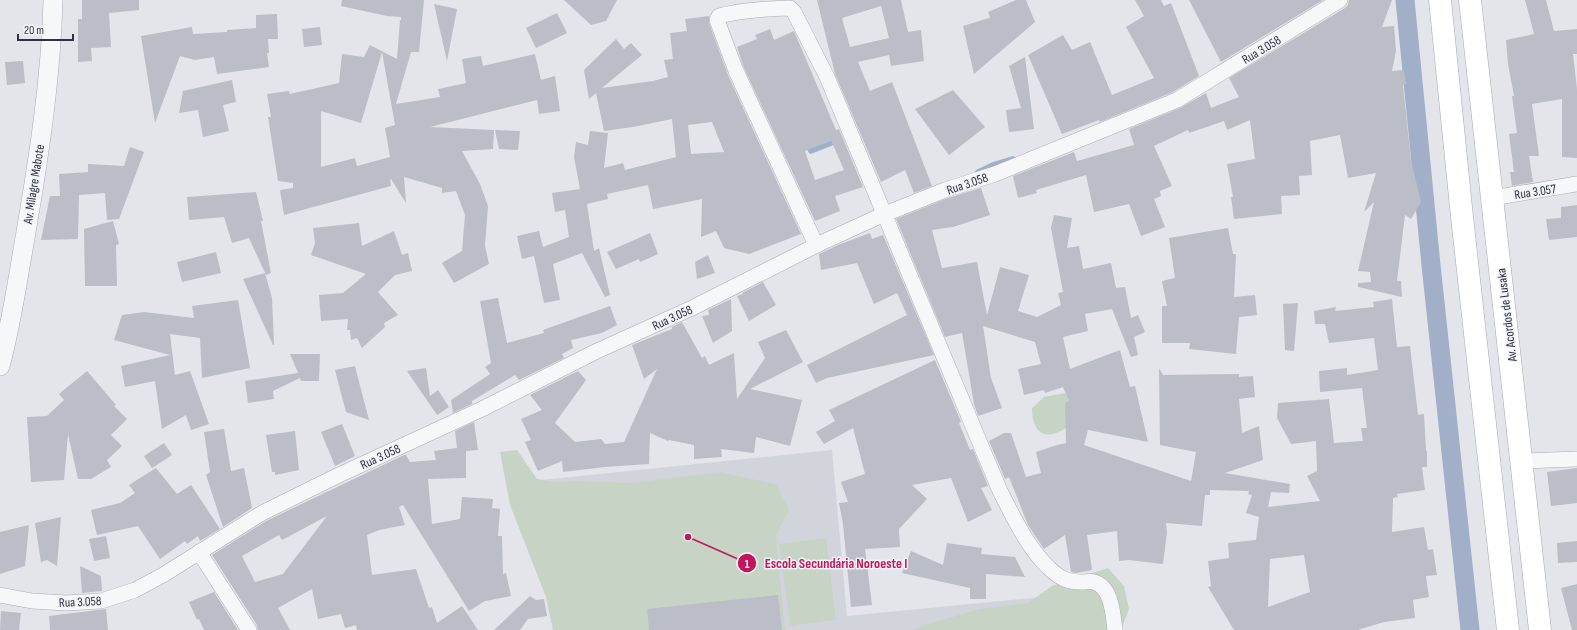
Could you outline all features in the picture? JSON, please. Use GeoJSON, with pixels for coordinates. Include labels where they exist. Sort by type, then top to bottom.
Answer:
{"type":"FeatureCollection","features":[{"type":"Feature","properties":{"kind":"main road"},"geometry":{"type":"LineString","coordinates":[[1440,0],[1462,217],[1508,630]]}},
{"type":"Feature","properties":{"kind":"main road","name":"Av. Acordos de Lusaka"},"geometry":{"type":"LineString","coordinates":[[1470,0],[1523,461],[1540,630]]}},
{"type":"Feature","properties":{"kind":"street","name":"Av. Milagre Mabote"},"geometry":{"type":"LineString","coordinates":[[0,366],[32,199],[46,100],[53,0]]}},
{"type":"Feature","properties":{"kind":"street","name":"Rua 3.058"},"geometry":{"type":"LineString","coordinates":[[0,595],[32,601],[66,603],[101,601],[135,590],[163,575],[262,513],[482,408],[597,351],[692,308],[816,245],[884,214],[945,190],[995,174],[1177,100],[1340,0]]}},
{"type":"Feature","properties":{"kind":"street"},"geometry":{"type":"LineString","coordinates":[[816,245],[736,71],[717,20],[720,16],[730,13],[775,8],[790,8],[794,12],[827,77],[997,484],[1021,532],[1049,568],[1060,578],[1071,582],[1094,582],[1102,587],[1107,593],[1113,609],[1115,630]]}},
{"type":"Feature","properties":{"kind":"street","name":"Rua 3.057"},"geometry":{"type":"LineString","coordinates":[[1492,198],[1577,184]]}},
{"type":"Feature","properties":{"kind":"street"},"geometry":{"type":"LineString","coordinates":[[1523,461],[1577,459]]}},
{"type":"Feature","properties":{"kind":"street"},"geometry":{"type":"LineString","coordinates":[[199,552],[249,630]]}},
{"type":"Feature","properties":{"kind":"shaded area"},"geometry":{"type":"Polygon","coordinates":[[[832,450],[847,616],[1093,592],[1097,630],[560,630],[522,482],[832,450]]]}},
{"type":"Feature","properties":{"kind":"green space"},"geometry":{"type":"Polygon","coordinates":[[[1065,393],[1070,398],[1066,428],[1051,434],[1041,432],[1037,429],[1034,423],[1032,408],[1044,397],[1065,393]]]}},
{"type":"Feature","properties":{"kind":"green space"},"geometry":{"type":"Polygon","coordinates":[[[517,450],[537,479],[555,482],[577,481],[631,483],[720,472],[776,484],[789,510],[776,536],[785,630],[553,630],[546,597],[510,505],[500,452],[517,450]]]}},
{"type":"Feature","properties":{"kind":"green space"},"geometry":{"type":"Polygon","coordinates":[[[826,538],[836,620],[790,626],[779,544],[826,538]]]}},
{"type":"Feature","properties":{"kind":"green space"},"geometry":{"type":"Polygon","coordinates":[[[1108,568],[1124,586],[1129,609],[1121,630],[914,630],[921,626],[980,609],[1028,603],[1052,586],[1108,568]]]}},
{"type":"Feature","properties":{"kind":"building"},"geometry":{"type":"Polygon","coordinates":[[[82,0],[139,0],[139,10],[109,13],[111,47],[91,48],[92,61],[78,62],[78,19],[82,19],[82,0]]]}},
{"type":"Feature","properties":{"kind":"building"},"geometry":{"type":"Polygon","coordinates":[[[342,0],[424,0],[419,52],[411,52],[396,104],[440,97],[438,89],[466,83],[462,59],[481,56],[483,66],[535,54],[541,80],[555,76],[560,111],[539,114],[537,100],[430,127],[494,130],[493,149],[462,151],[480,184],[488,206],[485,246],[489,264],[454,283],[442,263],[462,251],[465,215],[456,191],[442,193],[442,188],[404,177],[406,203],[391,179],[391,186],[284,215],[280,190],[293,188],[293,183],[278,181],[268,117],[271,117],[267,94],[289,91],[290,94],[339,83],[342,54],[364,57],[370,45],[397,59],[400,20],[402,20],[401,17],[387,16],[341,6],[342,0]],[[382,52],[361,123],[321,111],[321,167],[355,158],[357,166],[390,157],[385,128],[395,125],[382,52]]]}},
{"type":"Feature","properties":{"kind":"building"},"geometry":{"type":"Polygon","coordinates":[[[564,0],[617,0],[606,21],[591,25],[564,0]]]}},
{"type":"Feature","properties":{"kind":"building"},"geometry":{"type":"Polygon","coordinates":[[[817,0],[901,0],[908,32],[921,30],[924,61],[891,66],[889,55],[858,62],[870,91],[892,82],[932,186],[914,193],[905,170],[881,182],[835,74],[817,0]],[[881,6],[842,18],[850,47],[889,38],[881,6]]]}},
{"type":"Feature","properties":{"kind":"building"},"geometry":{"type":"Polygon","coordinates":[[[1016,0],[1026,0],[1035,22],[974,74],[963,26],[989,18],[988,12],[1016,0]]]}},
{"type":"Feature","properties":{"kind":"building"},"geometry":{"type":"Polygon","coordinates":[[[1135,0],[1161,0],[1164,6],[1171,3],[1199,76],[1173,92],[1100,122],[1099,120],[1062,134],[1028,55],[1063,35],[1072,50],[1090,42],[1112,95],[1154,78],[1126,27],[1144,16],[1135,0]]]}},
{"type":"Feature","properties":{"kind":"building"},"geometry":{"type":"Polygon","coordinates":[[[1189,0],[1323,0],[1221,62],[1189,0]]]}},
{"type":"Feature","properties":{"kind":"building"},"geometry":{"type":"Polygon","coordinates":[[[1349,0],[1392,0],[1382,27],[1394,26],[1396,51],[1392,71],[1404,70],[1406,84],[1403,85],[1411,161],[1421,202],[1411,219],[1405,215],[1397,281],[1401,281],[1402,297],[1358,287],[1358,283],[1371,282],[1370,272],[1358,271],[1374,202],[1364,212],[1376,173],[1348,178],[1340,135],[1310,141],[1312,175],[1299,176],[1300,195],[1281,196],[1282,214],[1234,219],[1231,197],[1233,197],[1227,164],[1255,159],[1250,120],[1227,130],[1224,121],[1189,133],[1188,130],[1154,146],[1172,186],[1160,191],[1161,196],[1154,199],[1165,227],[1141,236],[1129,204],[1094,212],[1086,175],[1036,190],[1037,193],[1018,198],[1013,176],[1074,152],[1077,161],[1134,145],[1129,129],[1180,108],[1206,93],[1211,108],[1239,97],[1229,78],[1345,8],[1348,5],[1349,0]]]}},
{"type":"Feature","properties":{"kind":"building"},"geometry":{"type":"Polygon","coordinates":[[[1525,0],[1546,0],[1554,31],[1577,29],[1577,54],[1573,54],[1577,89],[1577,158],[1562,157],[1562,99],[1532,104],[1539,156],[1529,156],[1533,182],[1512,186],[1510,172],[1514,172],[1509,134],[1517,133],[1512,96],[1514,96],[1508,64],[1506,40],[1534,34],[1525,0]]]}},
{"type":"Feature","properties":{"kind":"building"},"geometry":{"type":"Polygon","coordinates":[[[434,4],[457,9],[447,61],[434,4]]]}},
{"type":"Feature","properties":{"kind":"building"},"geometry":{"type":"Polygon","coordinates":[[[557,13],[567,33],[536,48],[526,28],[557,13]]]}},
{"type":"Feature","properties":{"kind":"building"},"geometry":{"type":"Polygon","coordinates":[[[277,14],[278,39],[268,39],[269,53],[267,53],[269,67],[217,74],[214,57],[195,60],[180,56],[155,123],[141,36],[192,27],[193,34],[227,32],[227,30],[256,28],[256,15],[277,14]]]}},
{"type":"Feature","properties":{"kind":"building"},"geometry":{"type":"Polygon","coordinates":[[[709,16],[709,23],[728,75],[801,234],[749,254],[724,248],[716,231],[701,237],[702,199],[653,209],[648,185],[607,194],[608,199],[587,204],[594,251],[599,248],[610,295],[605,297],[582,253],[553,264],[560,300],[544,303],[534,256],[522,259],[517,236],[539,231],[543,247],[569,237],[565,210],[555,212],[552,193],[580,189],[574,157],[576,142],[588,145],[590,131],[608,133],[604,168],[623,163],[625,170],[676,157],[672,119],[604,131],[596,93],[589,99],[584,70],[616,39],[624,49],[631,43],[642,55],[602,88],[653,81],[668,77],[664,60],[673,59],[670,33],[687,31],[685,19],[709,16]],[[712,122],[688,125],[691,154],[724,152],[712,122]]]}},
{"type":"Feature","properties":{"kind":"building"},"geometry":{"type":"Polygon","coordinates":[[[320,27],[322,45],[304,47],[302,29],[320,27]]]}},
{"type":"Feature","properties":{"kind":"building"},"geometry":{"type":"Polygon","coordinates":[[[770,29],[774,40],[794,31],[836,130],[839,129],[863,187],[835,196],[840,211],[815,221],[744,68],[737,47],[757,39],[755,35],[770,29]],[[831,140],[805,151],[815,180],[844,170],[831,140]]]}},
{"type":"Feature","properties":{"kind":"building"},"geometry":{"type":"Polygon","coordinates":[[[1025,57],[1034,129],[1009,132],[1006,110],[1021,108],[1009,66],[1025,57]]]}},
{"type":"Feature","properties":{"kind":"building"},"geometry":{"type":"Polygon","coordinates":[[[23,61],[25,83],[7,85],[5,62],[23,61]]]}},
{"type":"Feature","properties":{"kind":"building"},"geometry":{"type":"Polygon","coordinates":[[[232,80],[236,102],[223,105],[229,131],[203,137],[198,110],[179,113],[183,91],[232,80]]]}},
{"type":"Feature","properties":{"kind":"building"},"geometry":{"type":"Polygon","coordinates":[[[953,90],[985,127],[949,155],[915,109],[953,90]]]}},
{"type":"Feature","properties":{"kind":"building"},"geometry":{"type":"Polygon","coordinates":[[[495,130],[520,131],[518,150],[499,149],[495,130]]]}},
{"type":"Feature","properties":{"kind":"building"},"geometry":{"type":"Polygon","coordinates":[[[130,147],[144,152],[119,219],[107,220],[105,193],[79,195],[78,239],[41,240],[50,196],[60,196],[59,174],[88,172],[88,164],[124,166],[130,147]]]}},
{"type":"Feature","properties":{"kind":"building"},"geometry":{"type":"Polygon","coordinates":[[[981,188],[990,215],[953,227],[932,230],[942,268],[977,262],[987,315],[1000,267],[1029,275],[1018,311],[1037,317],[1061,305],[1058,293],[1063,292],[1051,228],[1054,215],[1072,218],[1067,248],[1079,246],[1083,269],[1111,263],[1116,288],[1125,287],[1131,318],[1138,315],[1145,332],[1134,337],[1138,355],[1131,357],[1112,309],[1085,314],[1088,331],[1063,337],[1070,369],[1120,350],[1130,387],[1135,386],[1148,442],[1088,430],[1084,445],[1191,481],[1196,452],[1160,445],[1159,368],[1163,375],[1239,374],[1239,377],[1253,376],[1255,397],[1239,399],[1242,433],[1259,426],[1263,460],[1225,473],[1290,484],[1289,493],[1271,492],[1268,507],[1320,501],[1307,476],[1317,471],[1316,441],[1291,444],[1277,418],[1278,403],[1329,399],[1334,443],[1363,441],[1361,428],[1367,428],[1362,388],[1320,392],[1319,371],[1347,368],[1347,375],[1378,370],[1374,338],[1329,343],[1325,324],[1315,324],[1314,311],[1336,307],[1335,311],[1374,307],[1373,302],[1392,299],[1397,347],[1410,346],[1418,415],[1424,414],[1427,467],[1422,467],[1425,490],[1397,494],[1398,497],[1393,498],[1392,532],[1424,527],[1428,550],[1433,549],[1437,575],[1426,576],[1429,597],[1413,600],[1415,618],[1384,622],[1358,630],[1234,630],[1208,587],[1211,586],[1208,561],[1229,558],[1228,543],[1256,540],[1259,517],[1246,513],[1252,495],[1248,494],[1249,491],[1210,490],[1210,495],[1205,495],[1202,526],[1166,523],[1167,533],[1163,564],[1129,560],[1119,561],[1117,531],[1087,535],[1092,570],[1076,573],[1071,572],[1065,535],[1044,549],[1028,525],[1009,477],[1005,479],[989,441],[1004,433],[1011,433],[1026,477],[1041,473],[1036,452],[1066,443],[1065,403],[1069,401],[1063,387],[1045,393],[1044,390],[1024,395],[1018,369],[1041,364],[1035,342],[983,326],[991,378],[1002,408],[978,416],[974,404],[962,333],[945,337],[896,219],[948,198],[981,188]],[[1304,555],[1270,559],[1268,607],[1310,592],[1304,555]]]}},
{"type":"Feature","properties":{"kind":"building"},"geometry":{"type":"Polygon","coordinates":[[[256,192],[263,221],[261,221],[271,273],[266,275],[249,238],[232,243],[224,217],[189,220],[187,197],[256,192]]]}},
{"type":"Feature","properties":{"kind":"building"},"geometry":{"type":"Polygon","coordinates":[[[1577,205],[1577,237],[1549,240],[1546,219],[1561,218],[1561,207],[1577,205]]]}},
{"type":"Feature","properties":{"kind":"building"},"geometry":{"type":"Polygon","coordinates":[[[113,221],[119,244],[116,245],[117,286],[85,286],[84,229],[113,221]]]}},
{"type":"Feature","properties":{"kind":"building"},"geometry":{"type":"Polygon","coordinates":[[[359,223],[362,246],[394,231],[402,255],[408,253],[412,271],[395,275],[378,292],[398,315],[384,323],[385,327],[362,348],[357,338],[351,340],[350,330],[347,330],[348,319],[321,321],[319,295],[343,293],[366,274],[311,255],[315,243],[313,228],[359,223]]]}},
{"type":"Feature","properties":{"kind":"building"},"geometry":{"type":"Polygon","coordinates":[[[1228,228],[1233,254],[1236,254],[1234,297],[1255,295],[1257,315],[1239,317],[1236,354],[1189,349],[1190,343],[1162,343],[1162,306],[1167,306],[1162,281],[1175,278],[1169,238],[1228,228]]]}},
{"type":"Feature","properties":{"kind":"building"},"geometry":{"type":"Polygon","coordinates":[[[650,233],[658,254],[640,262],[639,259],[616,269],[607,252],[650,233]]]}},
{"type":"Feature","properties":{"kind":"building"},"geometry":{"type":"Polygon","coordinates":[[[870,233],[872,239],[883,235],[934,355],[827,378],[816,383],[807,365],[907,315],[897,293],[874,304],[857,263],[821,270],[819,254],[870,233]]]}},
{"type":"Feature","properties":{"kind":"building"},"geometry":{"type":"Polygon","coordinates":[[[216,252],[221,273],[182,282],[177,262],[216,252]]]}},
{"type":"Feature","properties":{"kind":"building"},"geometry":{"type":"Polygon","coordinates":[[[708,255],[715,273],[697,279],[695,262],[708,255]]]}},
{"type":"Feature","properties":{"kind":"building"},"geometry":{"type":"Polygon","coordinates":[[[265,273],[272,298],[274,345],[243,279],[265,273]]]}},
{"type":"Feature","properties":{"kind":"building"},"geometry":{"type":"Polygon","coordinates":[[[763,282],[776,305],[749,321],[737,296],[763,282]]]}},
{"type":"Feature","properties":{"kind":"building"},"geometry":{"type":"Polygon","coordinates":[[[498,298],[507,343],[544,333],[543,330],[610,306],[617,325],[602,333],[571,340],[573,348],[562,354],[564,358],[519,380],[515,375],[472,401],[472,404],[453,413],[451,400],[490,374],[485,367],[491,363],[480,301],[498,298]]]}},
{"type":"Feature","properties":{"kind":"building"},"geometry":{"type":"Polygon","coordinates":[[[731,299],[732,331],[713,343],[702,316],[709,315],[708,310],[731,299]]]}},
{"type":"Feature","properties":{"kind":"building"},"geometry":{"type":"Polygon","coordinates":[[[238,300],[250,368],[202,378],[200,338],[170,334],[175,375],[190,371],[209,424],[191,430],[186,415],[162,429],[155,381],[125,387],[121,366],[170,355],[114,340],[122,315],[144,312],[194,318],[192,306],[238,300]]]}},
{"type":"Feature","properties":{"kind":"building"},"geometry":{"type":"Polygon","coordinates":[[[1298,303],[1294,351],[1285,350],[1283,304],[1298,303]]]}},
{"type":"Feature","properties":{"kind":"building"},"geometry":{"type":"Polygon","coordinates":[[[682,322],[702,358],[705,356],[709,365],[734,353],[737,399],[765,358],[758,342],[786,330],[803,362],[750,389],[802,400],[790,446],[756,437],[754,453],[721,449],[722,457],[694,459],[694,445],[668,441],[650,433],[649,464],[563,472],[562,461],[538,471],[525,442],[531,440],[521,419],[542,410],[530,395],[578,371],[586,380],[555,423],[575,442],[601,439],[605,444],[624,442],[657,369],[644,379],[632,345],[672,329],[672,327],[682,322]]]}},
{"type":"Feature","properties":{"kind":"building"},"geometry":{"type":"Polygon","coordinates":[[[290,354],[320,354],[319,381],[301,381],[300,378],[273,391],[274,399],[248,403],[245,381],[298,373],[290,354]]]}},
{"type":"Feature","properties":{"kind":"building"},"geometry":{"type":"Polygon","coordinates":[[[935,360],[961,422],[959,423],[970,450],[973,449],[988,486],[981,488],[992,510],[968,522],[951,478],[912,485],[927,499],[899,529],[900,547],[865,549],[872,605],[851,607],[843,524],[839,503],[848,502],[841,482],[865,474],[853,428],[824,444],[816,432],[835,421],[829,410],[935,360]]]}},
{"type":"Feature","properties":{"kind":"building"},"geometry":{"type":"Polygon","coordinates":[[[355,366],[369,420],[346,412],[335,370],[355,366]]]}},
{"type":"Feature","properties":{"kind":"building"},"geometry":{"type":"Polygon","coordinates":[[[426,368],[430,396],[438,390],[449,407],[437,415],[407,371],[426,368]]]}},
{"type":"Feature","properties":{"kind":"building"},"geometry":{"type":"Polygon","coordinates":[[[87,371],[116,405],[114,406],[127,419],[111,435],[122,446],[107,460],[111,467],[91,479],[78,479],[68,434],[64,480],[31,482],[27,417],[47,416],[64,400],[59,394],[87,371]]]}},
{"type":"Feature","properties":{"kind":"building"},"geometry":{"type":"Polygon","coordinates":[[[474,422],[478,450],[466,451],[466,478],[428,479],[432,524],[460,519],[462,497],[493,499],[492,508],[500,509],[498,536],[502,536],[503,574],[506,573],[511,596],[485,601],[469,611],[403,505],[399,507],[405,525],[379,530],[367,535],[372,575],[416,569],[429,608],[432,607],[437,623],[462,606],[478,630],[357,630],[356,625],[345,628],[341,614],[318,619],[312,589],[278,608],[290,630],[258,630],[257,625],[212,555],[266,521],[404,455],[406,455],[410,462],[436,460],[434,451],[457,448],[455,431],[474,422]],[[327,516],[282,540],[279,535],[242,556],[255,582],[283,574],[327,516]]]}},
{"type":"Feature","properties":{"kind":"building"},"geometry":{"type":"Polygon","coordinates":[[[342,424],[355,456],[335,466],[321,432],[342,424]]]}},
{"type":"Feature","properties":{"kind":"building"},"geometry":{"type":"Polygon","coordinates":[[[224,429],[231,471],[244,468],[252,508],[223,527],[206,475],[210,472],[204,432],[224,429]]]}},
{"type":"Feature","properties":{"kind":"building"},"geometry":{"type":"Polygon","coordinates":[[[295,431],[299,470],[275,475],[275,472],[272,472],[266,435],[295,431]]]}},
{"type":"Feature","properties":{"kind":"building"},"geometry":{"type":"Polygon","coordinates":[[[164,443],[172,455],[152,468],[144,456],[164,443]]]}},
{"type":"Feature","properties":{"kind":"building"},"geometry":{"type":"Polygon","coordinates":[[[156,468],[177,494],[191,485],[220,529],[200,541],[198,536],[187,544],[185,541],[160,559],[138,526],[97,535],[91,510],[120,503],[135,493],[129,485],[156,468]]]}},
{"type":"Feature","properties":{"kind":"building"},"geometry":{"type":"Polygon","coordinates":[[[1577,468],[1577,503],[1551,506],[1547,472],[1577,468]]]}},
{"type":"Feature","properties":{"kind":"building"},"geometry":{"type":"Polygon","coordinates":[[[61,517],[57,566],[47,560],[41,562],[35,523],[61,517]]]}},
{"type":"Feature","properties":{"kind":"building"},"geometry":{"type":"Polygon","coordinates":[[[29,525],[25,566],[0,574],[0,532],[29,525]]]}},
{"type":"Feature","properties":{"kind":"building"},"geometry":{"type":"Polygon","coordinates":[[[106,536],[110,558],[94,561],[89,539],[106,536]]]}},
{"type":"Feature","properties":{"kind":"building"},"geometry":{"type":"Polygon","coordinates":[[[1577,541],[1577,562],[1558,563],[1557,543],[1577,541]]]}},
{"type":"Feature","properties":{"kind":"building"},"geometry":{"type":"Polygon","coordinates":[[[947,543],[982,548],[981,554],[1015,557],[1025,577],[986,574],[986,599],[970,599],[970,588],[902,573],[911,551],[943,565],[947,543]]]}},
{"type":"Feature","properties":{"kind":"building"},"geometry":{"type":"Polygon","coordinates":[[[80,566],[101,576],[102,591],[82,593],[80,566]]]}},
{"type":"Feature","properties":{"kind":"building"},"geometry":{"type":"Polygon","coordinates":[[[1577,584],[1577,630],[1572,630],[1561,588],[1577,584]]]}},
{"type":"Feature","properties":{"kind":"building"},"geometry":{"type":"Polygon","coordinates":[[[214,592],[238,630],[204,630],[199,619],[197,620],[189,602],[214,592]]]}},
{"type":"Feature","properties":{"kind":"building"},"geometry":{"type":"Polygon","coordinates":[[[778,595],[782,630],[649,630],[647,609],[778,595]]]}},
{"type":"Feature","properties":{"kind":"building"},"geometry":{"type":"Polygon","coordinates":[[[530,596],[536,600],[544,599],[547,616],[528,619],[520,630],[494,630],[530,596]]]}},
{"type":"Feature","properties":{"kind":"building"},"geometry":{"type":"Polygon","coordinates":[[[106,609],[108,630],[50,630],[49,616],[106,609]]]}},
{"type":"Feature","properties":{"kind":"building"},"geometry":{"type":"Polygon","coordinates":[[[1,611],[21,613],[19,630],[0,630],[1,611]]]}},
{"type":"Feature","properties":{"kind":"waterway"},"geometry":{"type":"LineString","coordinates":[[1405,0],[1431,265],[1470,630]]}},
{"type":"Feature","properties":{"kind":"waterway"},"geometry":{"type":"LineString","coordinates":[[807,143],[811,151],[839,140]]}},
{"type":"Feature","properties":{"kind":"waterway"},"geometry":{"type":"LineString","coordinates":[[978,172],[993,165],[1013,159]]}},
{"type":"Feature","properties":{"kind":"place","name":"Escola Secundária Noroeste I"},"geometry":{"type":"Point","coordinates":[688,537]}}]}
